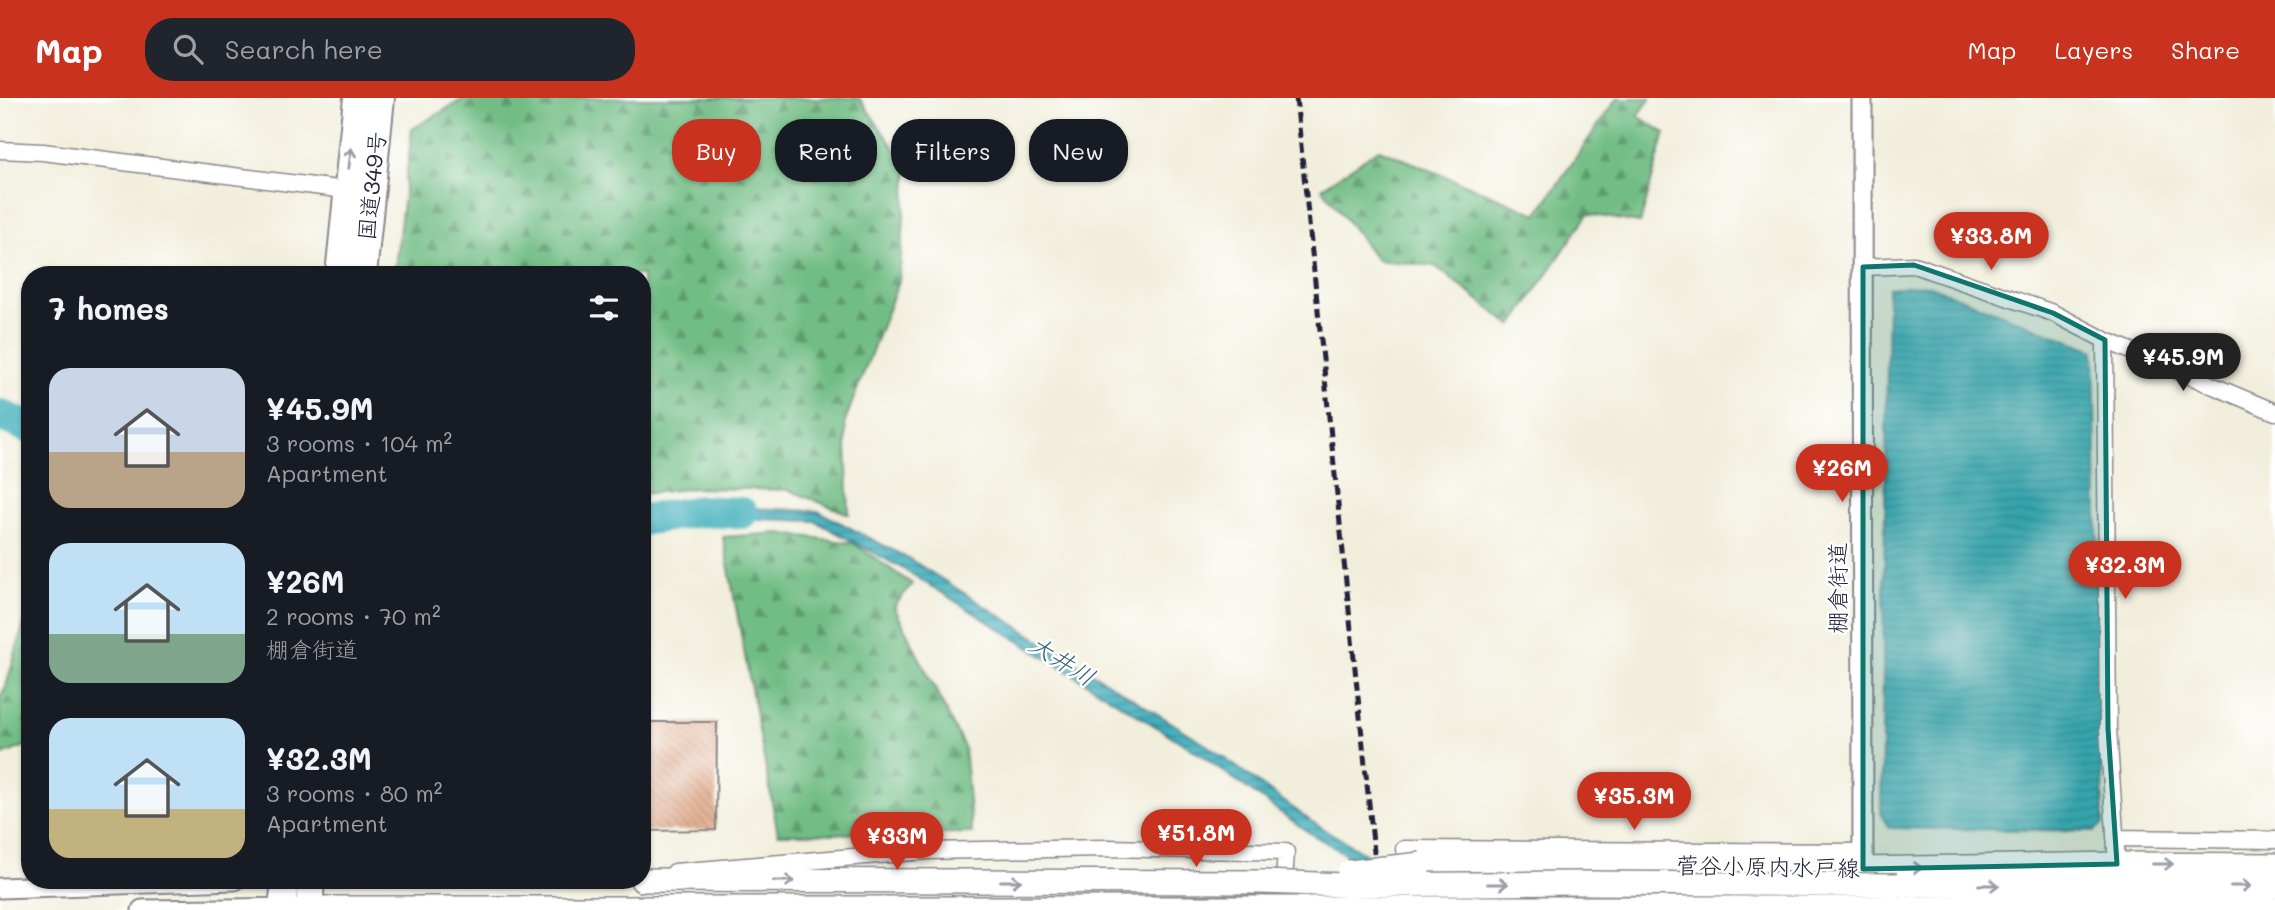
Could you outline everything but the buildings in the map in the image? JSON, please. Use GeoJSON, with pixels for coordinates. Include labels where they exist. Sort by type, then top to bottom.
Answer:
{"type":"FeatureCollection","features":[{"type":"Feature","properties":{"kind":"highway","name":"国道349号"},"geometry":{"type":"LineString","coordinates":[[340,266],[357,98]]}},
{"type":"Feature","properties":{"kind":"highway","name":"国道349号"},"geometry":{"type":"LineString","coordinates":[[364,266],[381,98]]}},
{"type":"Feature","properties":{"kind":"highway"},"geometry":{"type":"LineString","coordinates":[[283,909],[284,889]]}},
{"type":"Feature","properties":{"kind":"highway"},"geometry":{"type":"LineString","coordinates":[[309,909],[310,889]]}},
{"type":"Feature","properties":{"kind":"main road","name":"菅谷小原内水戸線"},"geometry":{"type":"LineString","coordinates":[[1263,882],[1421,864],[1525,862],[1863,860],[2275,865]]}},
{"type":"Feature","properties":{"kind":"main road","name":"菅谷小原内水戸線"},"geometry":{"type":"LineString","coordinates":[[651,880],[1263,882],[1345,885],[1584,883],[2275,909]]}},
{"type":"Feature","properties":{"kind":"main road","name":"菅谷小原内水戸線"},"geometry":{"type":"LineString","coordinates":[[309,909],[1276,909],[2275,886]]}},
{"type":"Feature","properties":{"kind":"street","name":"棚倉街道"},"geometry":{"type":"LineString","coordinates":[[1862,98],[1863,910]]}},
{"type":"Feature","properties":{"kind":"street"},"geometry":{"type":"LineString","coordinates":[[0,150],[43,152],[346,190]]}},
{"type":"Feature","properties":{"kind":"street"},"geometry":{"type":"LineString","coordinates":[[1863,267],[1914,265],[2053,313],[2105,340],[2275,412]]}},
{"type":"Feature","properties":{"kind":"street"},"geometry":{"type":"LineString","coordinates":[[2105,340],[2108,728],[2118,864]]}},
{"type":"Feature","properties":{"kind":"street"},"geometry":{"type":"LineString","coordinates":[[2115,838],[2275,840]]}},
{"type":"Feature","properties":{"kind":"street"},"geometry":{"type":"LineString","coordinates":[[651,878],[685,870],[926,851],[1107,848],[1286,852],[1276,909]]}},
{"type":"Feature","properties":{"kind":"street"},"geometry":{"type":"LineString","coordinates":[[1404,849],[1863,860]]}},
{"type":"Feature","properties":{"kind":"street"},"geometry":{"type":"LineString","coordinates":[[0,888],[21,887]]}},
{"type":"Feature","properties":{"kind":"street"},"geometry":{"type":"LineString","coordinates":[[142,910],[309,909]]}},
{"type":"Feature","properties":{"kind":"highlighted area"},"geometry":{"type":"Polygon","coordinates":[[[1914,265],[2053,313],[2105,340],[2108,728],[2117,864],[1863,869],[1863,267],[1914,265]]]}},
{"type":"Feature","properties":{"kind":"green space"},"geometry":{"type":"Polygon","coordinates":[[[465,98],[859,98],[874,119],[775,119],[775,182],[877,182],[877,123],[891,143],[891,182],[907,182],[899,281],[845,421],[849,514],[789,490],[695,488],[651,493],[651,266],[395,266],[412,129],[465,98]]]}},
{"type":"Feature","properties":{"kind":"green space"},"geometry":{"type":"Polygon","coordinates":[[[1617,98],[1651,98],[1638,116],[1665,133],[1640,223],[1588,214],[1512,326],[1435,266],[1377,260],[1322,188],[1379,149],[1537,214],[1617,98]]]}},
{"type":"Feature","properties":{"kind":"green space"},"geometry":{"type":"Polygon","coordinates":[[[779,533],[853,543],[912,584],[894,607],[964,747],[972,833],[778,834],[723,537],[779,533]]]}},
{"type":"Feature","properties":{"kind":"green space"},"geometry":{"type":"Polygon","coordinates":[[[21,634],[21,748],[0,756],[0,697],[6,686],[21,634]]]}},
{"type":"Feature","properties":{"kind":"water"},"geometry":{"type":"Polygon","coordinates":[[[1927,285],[2094,350],[2103,824],[2094,831],[1889,828],[1881,815],[1888,288],[1927,285]]]}},
{"type":"Feature","properties":{"kind":"water"},"geometry":{"type":"Polygon","coordinates":[[[699,506],[818,511],[908,558],[1201,741],[1311,821],[1459,910],[1438,910],[1305,830],[1195,751],[902,568],[815,521],[700,517],[699,506]]]}},
{"type":"Feature","properties":{"kind":"waterway","name":"大井川"},"geometry":{"type":"LineString","coordinates":[[0,415],[21,424]]}},
{"type":"Feature","properties":{"kind":"waterway","name":"大井川"},"geometry":{"type":"LineString","coordinates":[[651,519],[700,511],[742,513]]}},
{"type":"Feature","properties":{"kind":"railway"},"geometry":{"type":"LineString","coordinates":[[1296,98],[1380,910]]}}]}
